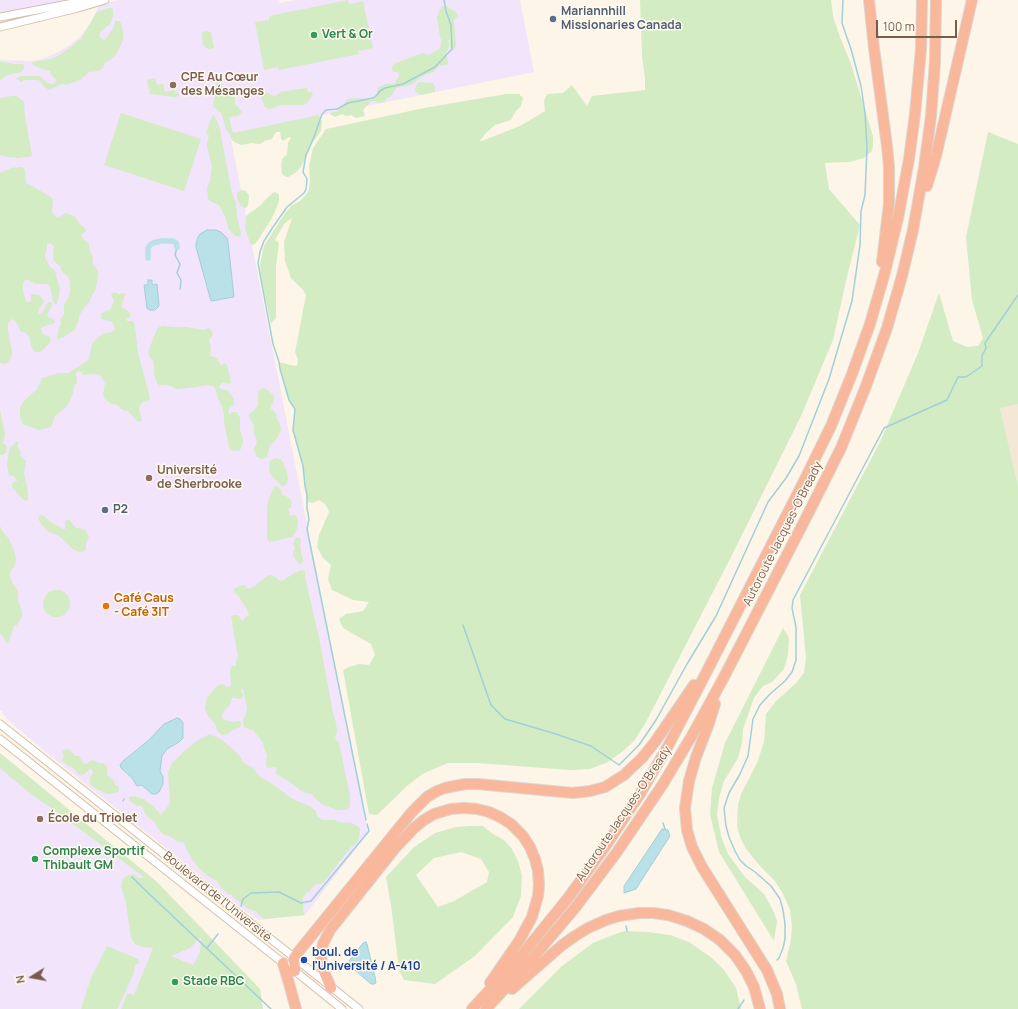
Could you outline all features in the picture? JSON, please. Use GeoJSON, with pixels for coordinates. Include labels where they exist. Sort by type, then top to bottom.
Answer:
{"type":"FeatureCollection","features":[{"type":"Feature","properties":{"kind":"highway"},"geometry":{"type":"LineString","coordinates":[[869,0],[887,146],[889,179],[888,217],[878,296]]}},
{"type":"Feature","properties":{"kind":"highway","name":"Autoroute Jacques-O'Bready"},"geometry":{"type":"LineString","coordinates":[[472,1009],[543,930],[604,848],[637,798],[656,766],[716,653],[831,426],[856,363],[878,296],[889,258],[898,218],[916,110],[922,0]]}},
{"type":"Feature","properties":{"kind":"highway","name":"Autoroute Jacques-O'Bready"},"geometry":{"type":"LineString","coordinates":[[486,1009],[529,962],[593,885],[645,812],[697,727],[724,677],[826,479],[851,424],[870,377],[887,328],[913,230],[923,177],[931,120],[935,62],[936,0]]}},
{"type":"Feature","properties":{"kind":"highway"},"geometry":{"type":"LineString","coordinates":[[913,230],[936,156],[972,0]]}},
{"type":"Feature","properties":{"kind":"highway"},"geometry":{"type":"LineString","coordinates":[[295,971],[294,958],[410,813],[427,797],[445,788],[462,784],[480,784],[573,793],[593,791],[610,784],[622,777],[647,752],[716,653]]}},
{"type":"Feature","properties":{"kind":"highway"},"geometry":{"type":"LineString","coordinates":[[724,677],[689,777],[685,804],[685,819],[692,847],[702,867],[769,974],[777,994],[780,1009]]}},
{"type":"Feature","properties":{"kind":"highway"},"geometry":{"type":"LineString","coordinates":[[331,988],[322,962],[321,950],[324,940],[330,930],[396,847],[417,825],[434,814],[455,808],[477,809],[492,813],[504,819],[514,826],[523,836],[535,859],[539,874],[539,885],[536,906],[526,928],[472,1009]]}},
{"type":"Feature","properties":{"kind":"highway"},"geometry":{"type":"LineString","coordinates":[[486,1009],[561,946],[584,930],[601,921],[629,914],[643,913],[663,914],[682,919],[700,926],[720,940],[735,955],[746,971],[754,987],[760,1009]]}},
{"type":"Feature","properties":{"kind":"highway"},"geometry":{"type":"LineString","coordinates":[[283,963],[296,1009]]}},
{"type":"Feature","properties":{"kind":"main road"},"geometry":{"type":"LineString","coordinates":[[0,17],[89,0]]}},
{"type":"Feature","properties":{"kind":"main road"},"geometry":{"type":"LineString","coordinates":[[0,27],[106,0]]}},
{"type":"Feature","properties":{"kind":"main road","name":"Boulevard de l'Université"},"geometry":{"type":"LineString","coordinates":[[0,724],[359,1009]]}},
{"type":"Feature","properties":{"kind":"main road","name":"Boulevard de l'Université"},"geometry":{"type":"LineString","coordinates":[[0,739],[342,1009]]}},
{"type":"Feature","properties":{"kind":"shaded area"},"geometry":{"type":"Polygon","coordinates":[[[0,0],[72,0],[0,14],[0,0]]]}},
{"type":"Feature","properties":{"kind":"shaded area","name":"Université de Sherbrooke"},"geometry":{"type":"Polygon","coordinates":[[[119,0],[279,0],[280,3],[296,0],[520,0],[534,72],[230,134],[368,833],[305,915],[259,920],[242,909],[47,753],[8,720],[1,710],[0,711],[0,60],[33,61],[45,58],[58,52],[81,36],[92,21],[99,5],[119,0]]]}},
{"type":"Feature","properties":{"kind":"shaded area"},"geometry":{"type":"Polygon","coordinates":[[[1018,404],[1018,486],[1000,408],[1018,404]]]}},
{"type":"Feature","properties":{"kind":"shaded area","name":"École du Triolet"},"geometry":{"type":"Polygon","coordinates":[[[0,753],[157,882],[260,989],[263,1009],[0,1009],[0,753]]]}},
{"type":"Feature","properties":{"kind":"green space","name":"Vert & Or"},"geometry":{"type":"Polygon","coordinates":[[[348,0],[349,4],[363,1],[373,48],[358,51],[359,54],[279,70],[278,67],[264,70],[255,22],[269,20],[269,16],[348,0]]]}},
{"type":"Feature","properties":{"kind":"green space"},"geometry":{"type":"Polygon","coordinates":[[[640,0],[831,0],[833,16],[851,64],[873,136],[872,151],[864,158],[849,162],[825,163],[829,189],[860,225],[833,340],[801,416],[732,555],[646,722],[634,741],[608,762],[590,769],[570,770],[477,763],[448,763],[424,773],[408,785],[377,815],[369,814],[343,670],[359,664],[369,665],[375,655],[371,644],[343,628],[339,619],[346,614],[363,611],[369,602],[353,600],[332,590],[328,579],[331,565],[323,558],[317,547],[319,535],[329,512],[326,505],[319,500],[313,503],[307,502],[303,466],[293,430],[295,409],[289,400],[279,362],[297,366],[298,360],[295,352],[306,295],[291,278],[285,261],[284,242],[292,218],[284,224],[275,240],[279,243],[276,266],[276,318],[271,324],[262,282],[260,264],[264,246],[285,213],[291,206],[300,201],[306,195],[309,189],[309,166],[313,148],[326,129],[424,108],[506,94],[519,94],[523,98],[521,106],[515,112],[511,120],[495,125],[479,142],[520,126],[537,116],[545,111],[544,101],[547,94],[563,93],[572,85],[587,106],[592,96],[645,90],[640,0]]]}},
{"type":"Feature","properties":{"kind":"green space"},"geometry":{"type":"Polygon","coordinates":[[[443,6],[446,6],[456,12],[458,16],[454,20],[456,46],[454,50],[452,50],[450,47],[450,40],[448,40],[449,47],[446,54],[448,63],[446,65],[439,66],[433,72],[423,76],[411,85],[396,88],[392,95],[384,102],[379,103],[371,101],[363,110],[365,116],[356,118],[351,115],[346,116],[342,114],[335,117],[331,115],[330,113],[338,111],[348,99],[357,98],[372,100],[375,97],[379,87],[386,84],[394,84],[399,76],[399,73],[392,70],[392,67],[396,63],[423,53],[428,55],[431,54],[440,48],[442,41],[437,17],[443,6]]]}},
{"type":"Feature","properties":{"kind":"green space"},"geometry":{"type":"Polygon","coordinates":[[[112,8],[113,16],[110,24],[100,32],[99,36],[105,40],[114,27],[115,21],[120,21],[124,38],[117,53],[105,63],[102,69],[99,71],[89,72],[80,80],[66,85],[62,84],[49,90],[43,86],[40,81],[24,80],[21,82],[16,78],[22,76],[39,76],[48,83],[54,84],[57,80],[52,76],[50,71],[33,65],[32,63],[51,59],[71,47],[81,39],[96,13],[112,8]]]}},
{"type":"Feature","properties":{"kind":"green space"},"geometry":{"type":"Polygon","coordinates":[[[205,31],[211,32],[214,48],[206,48],[203,45],[202,35],[205,31]]]}},
{"type":"Feature","properties":{"kind":"green space"},"geometry":{"type":"Polygon","coordinates":[[[0,62],[23,64],[24,68],[21,72],[5,76],[0,80],[0,62]]]}},
{"type":"Feature","properties":{"kind":"green space"},"geometry":{"type":"Polygon","coordinates":[[[155,78],[157,85],[163,84],[165,92],[175,90],[175,93],[178,92],[179,96],[175,97],[150,94],[147,80],[155,78]]]}},
{"type":"Feature","properties":{"kind":"green space"},"geometry":{"type":"Polygon","coordinates":[[[221,80],[224,92],[235,98],[235,104],[242,112],[238,116],[229,117],[233,133],[319,115],[322,122],[321,131],[313,142],[301,167],[295,173],[288,177],[282,174],[282,159],[287,154],[288,143],[291,138],[289,137],[283,141],[281,139],[280,132],[276,132],[272,139],[259,144],[252,143],[241,145],[231,139],[222,115],[213,106],[215,86],[218,81],[221,80]]]}},
{"type":"Feature","properties":{"kind":"green space"},"geometry":{"type":"Polygon","coordinates":[[[418,83],[433,83],[435,92],[422,95],[418,94],[415,91],[415,88],[418,83]]]}},
{"type":"Feature","properties":{"kind":"green space"},"geometry":{"type":"Polygon","coordinates":[[[307,88],[308,92],[313,94],[306,104],[302,105],[281,105],[270,109],[265,107],[261,97],[265,93],[275,96],[281,92],[307,88]]]}},
{"type":"Feature","properties":{"kind":"green space"},"geometry":{"type":"Polygon","coordinates":[[[17,96],[24,102],[32,156],[18,158],[0,155],[0,98],[17,96]]]}},
{"type":"Feature","properties":{"kind":"green space"},"geometry":{"type":"Polygon","coordinates":[[[121,113],[201,139],[184,191],[104,165],[121,113]]]}},
{"type":"Feature","properties":{"kind":"green space"},"geometry":{"type":"Polygon","coordinates":[[[214,115],[220,128],[232,193],[236,204],[237,217],[241,233],[240,237],[235,236],[228,228],[226,218],[219,205],[208,199],[207,188],[210,181],[212,166],[207,147],[209,135],[206,133],[212,116],[214,115]]]}},
{"type":"Feature","properties":{"kind":"green space"},"geometry":{"type":"Polygon","coordinates":[[[988,132],[1018,144],[1018,404],[1000,408],[1018,486],[1018,1009],[802,1009],[796,984],[786,961],[791,940],[792,926],[790,910],[775,881],[746,849],[740,837],[737,826],[738,804],[742,792],[757,763],[764,742],[766,714],[775,702],[796,683],[804,673],[806,658],[800,595],[880,442],[918,353],[939,293],[953,341],[967,347],[978,346],[983,338],[972,300],[966,237],[988,132]]]}},
{"type":"Feature","properties":{"kind":"green space"},"geometry":{"type":"Polygon","coordinates":[[[22,167],[25,170],[26,183],[52,198],[52,212],[56,217],[58,218],[66,213],[74,216],[85,228],[86,231],[81,235],[89,244],[89,249],[93,258],[92,263],[98,271],[97,282],[95,291],[79,316],[76,328],[64,337],[59,339],[57,338],[59,327],[61,325],[60,320],[64,313],[64,305],[70,292],[70,282],[68,276],[62,272],[60,266],[54,261],[54,247],[51,243],[47,244],[45,258],[50,267],[55,271],[60,290],[57,304],[55,305],[53,301],[50,286],[48,284],[36,284],[25,280],[23,283],[23,292],[28,303],[31,301],[31,294],[39,295],[43,300],[44,303],[38,311],[39,314],[42,313],[49,302],[52,303],[47,316],[54,319],[55,323],[42,327],[41,329],[43,334],[50,337],[51,341],[42,351],[35,352],[31,346],[29,336],[24,332],[21,332],[17,324],[12,319],[8,323],[8,331],[12,355],[8,363],[3,364],[0,363],[0,173],[11,168],[22,167]]]}},
{"type":"Feature","properties":{"kind":"green space"},"geometry":{"type":"Polygon","coordinates":[[[241,190],[246,191],[249,196],[248,205],[245,208],[241,206],[237,199],[237,193],[241,190]]]}},
{"type":"Feature","properties":{"kind":"green space"},"geometry":{"type":"Polygon","coordinates":[[[274,192],[279,195],[277,207],[260,237],[255,244],[252,245],[245,228],[246,216],[261,205],[274,192]]]}},
{"type":"Feature","properties":{"kind":"green space"},"geometry":{"type":"Polygon","coordinates":[[[114,292],[125,294],[122,307],[131,314],[130,317],[126,319],[127,321],[134,322],[138,353],[150,398],[140,405],[139,409],[142,421],[137,421],[128,411],[122,410],[118,405],[112,404],[105,399],[103,395],[105,383],[101,376],[94,374],[83,375],[80,371],[76,374],[77,383],[74,386],[73,393],[67,406],[55,416],[51,427],[39,430],[23,424],[20,416],[20,408],[23,402],[37,389],[42,378],[59,373],[68,373],[78,367],[89,359],[92,344],[95,340],[102,334],[115,330],[112,322],[102,319],[101,314],[111,308],[114,300],[111,295],[114,292]]]}},
{"type":"Feature","properties":{"kind":"green space"},"geometry":{"type":"Polygon","coordinates":[[[163,326],[186,327],[203,330],[209,328],[212,331],[213,335],[209,340],[211,348],[210,356],[217,358],[221,366],[225,363],[227,365],[231,383],[228,384],[222,382],[219,387],[227,390],[234,399],[234,404],[228,412],[230,414],[237,412],[240,418],[240,430],[243,443],[240,450],[234,451],[229,447],[222,406],[214,386],[207,385],[177,389],[168,385],[159,385],[157,383],[154,374],[153,360],[150,358],[148,352],[157,329],[163,326]]]}},
{"type":"Feature","properties":{"kind":"green space"},"geometry":{"type":"Polygon","coordinates":[[[262,388],[268,390],[274,397],[271,409],[277,415],[276,417],[280,424],[281,430],[276,440],[270,445],[267,457],[262,459],[257,457],[255,453],[254,448],[257,443],[254,433],[254,426],[249,418],[249,415],[258,406],[258,395],[262,388]]]}},
{"type":"Feature","properties":{"kind":"green space"},"geometry":{"type":"Polygon","coordinates":[[[0,410],[5,434],[3,443],[7,446],[6,452],[3,455],[0,455],[0,410]]]}},
{"type":"Feature","properties":{"kind":"green space"},"geometry":{"type":"Polygon","coordinates":[[[17,441],[17,447],[21,452],[20,456],[26,461],[24,474],[28,500],[26,501],[22,499],[12,487],[12,483],[17,480],[14,476],[9,475],[7,465],[10,448],[17,441]]]}},
{"type":"Feature","properties":{"kind":"green space"},"geometry":{"type":"Polygon","coordinates":[[[275,458],[280,459],[283,462],[287,472],[288,480],[284,486],[282,486],[270,474],[270,461],[275,458]]]}},
{"type":"Feature","properties":{"kind":"green space"},"geometry":{"type":"Polygon","coordinates":[[[276,486],[281,490],[282,495],[291,500],[291,507],[288,510],[290,513],[289,516],[296,516],[298,525],[292,537],[270,542],[267,539],[267,506],[270,495],[276,486]]]}},
{"type":"Feature","properties":{"kind":"green space"},"geometry":{"type":"Polygon","coordinates":[[[40,515],[63,529],[65,529],[65,521],[70,520],[76,528],[84,529],[89,538],[86,542],[86,549],[81,552],[74,550],[58,535],[49,532],[38,519],[40,515]]]}},
{"type":"Feature","properties":{"kind":"green space"},"geometry":{"type":"Polygon","coordinates":[[[0,526],[9,539],[15,553],[15,564],[9,575],[18,591],[18,601],[22,611],[22,616],[17,625],[14,626],[9,641],[6,643],[3,636],[0,634],[0,526]]]}},
{"type":"Feature","properties":{"kind":"green space"},"geometry":{"type":"Polygon","coordinates":[[[297,538],[300,538],[301,540],[300,547],[303,560],[302,563],[299,564],[293,555],[295,549],[293,544],[297,538]]]}},
{"type":"Feature","properties":{"kind":"green space"},"geometry":{"type":"Polygon","coordinates":[[[301,570],[305,571],[336,723],[337,732],[335,737],[339,743],[350,796],[350,806],[347,810],[337,810],[322,804],[312,794],[301,791],[293,784],[276,774],[276,767],[267,768],[267,755],[263,743],[254,731],[244,727],[243,725],[243,720],[247,709],[243,688],[241,690],[243,695],[242,698],[232,698],[229,706],[222,715],[224,720],[233,722],[240,721],[241,725],[226,735],[222,735],[217,730],[205,708],[207,698],[218,685],[223,684],[227,687],[231,686],[230,670],[232,666],[236,666],[238,657],[231,616],[237,615],[243,621],[244,618],[249,615],[247,609],[235,593],[235,588],[245,585],[248,589],[255,586],[269,575],[282,581],[301,570]]]}},
{"type":"Feature","properties":{"kind":"green space"},"geometry":{"type":"Polygon","coordinates":[[[55,590],[64,592],[68,596],[70,602],[68,611],[59,617],[49,615],[43,606],[46,595],[55,590]]]}},
{"type":"Feature","properties":{"kind":"green space"},"geometry":{"type":"Polygon","coordinates":[[[783,628],[789,638],[788,655],[784,669],[772,682],[763,686],[754,698],[743,729],[742,743],[738,758],[724,781],[719,798],[717,815],[721,836],[728,854],[745,877],[764,894],[773,910],[777,921],[774,941],[719,852],[710,814],[712,788],[725,743],[783,628]]]}},
{"type":"Feature","properties":{"kind":"green space"},"geometry":{"type":"Polygon","coordinates":[[[210,734],[227,744],[239,755],[244,763],[253,768],[260,777],[270,782],[291,798],[309,806],[316,811],[317,816],[322,820],[352,823],[360,828],[357,843],[351,847],[323,883],[315,885],[303,897],[303,911],[305,915],[264,919],[255,911],[248,909],[232,895],[222,889],[217,881],[206,875],[199,868],[192,859],[183,842],[176,841],[170,836],[164,835],[157,827],[155,822],[148,817],[142,806],[137,806],[129,799],[129,797],[132,796],[142,798],[153,806],[161,815],[169,805],[170,801],[168,773],[172,763],[198,740],[210,734]]]}},
{"type":"Feature","properties":{"kind":"green space"},"geometry":{"type":"Polygon","coordinates":[[[63,750],[70,750],[75,756],[79,756],[84,764],[92,760],[99,763],[104,763],[107,767],[107,775],[114,781],[115,785],[119,787],[118,792],[107,794],[99,790],[91,785],[90,778],[93,773],[91,769],[80,776],[74,769],[63,762],[62,759],[64,756],[62,752],[63,750]]]}},
{"type":"Feature","properties":{"kind":"green space"},"geometry":{"type":"Polygon","coordinates":[[[0,753],[157,882],[260,989],[263,1009],[121,1009],[127,993],[134,995],[153,948],[135,944],[131,938],[126,903],[121,886],[123,879],[126,876],[133,874],[138,878],[145,878],[64,817],[32,795],[0,768],[0,753]],[[200,937],[190,948],[171,956],[193,965],[200,952],[200,937]]]}},
{"type":"Feature","properties":{"kind":"green space"},"geometry":{"type":"Polygon","coordinates":[[[483,826],[504,840],[512,849],[518,861],[522,876],[521,896],[513,917],[475,956],[435,984],[404,980],[399,970],[386,877],[414,847],[435,833],[456,827],[483,826]],[[461,852],[434,858],[416,875],[438,907],[454,901],[487,882],[489,872],[481,859],[461,852]]]}},
{"type":"Feature","properties":{"kind":"green space"},"geometry":{"type":"Polygon","coordinates":[[[625,931],[670,935],[689,942],[712,958],[724,970],[736,988],[741,1009],[519,1009],[562,966],[593,943],[625,931]]]}},
{"type":"Feature","properties":{"kind":"green space"},"geometry":{"type":"Polygon","coordinates":[[[107,946],[138,959],[139,963],[135,965],[133,975],[117,1009],[81,1009],[91,978],[107,946]]]}},
{"type":"Feature","properties":{"kind":"water"},"geometry":{"type":"Polygon","coordinates":[[[207,230],[216,230],[221,232],[227,238],[234,297],[211,301],[196,247],[198,237],[207,230]]]}},
{"type":"Feature","properties":{"kind":"water"},"geometry":{"type":"Polygon","coordinates":[[[148,280],[152,280],[153,285],[157,284],[159,306],[155,310],[149,310],[147,308],[144,285],[148,285],[148,280]]]}},
{"type":"Feature","properties":{"kind":"water"},"geometry":{"type":"Polygon","coordinates":[[[177,718],[183,723],[183,738],[167,749],[162,756],[160,771],[163,777],[163,784],[159,792],[152,794],[143,786],[137,786],[120,765],[149,740],[164,724],[177,718]]]}},
{"type":"Feature","properties":{"kind":"water"},"geometry":{"type":"Polygon","coordinates":[[[662,829],[668,830],[670,836],[636,889],[624,893],[624,886],[662,829]]]}},
{"type":"Feature","properties":{"kind":"water"},"geometry":{"type":"Polygon","coordinates":[[[366,942],[375,977],[376,983],[374,984],[371,984],[348,964],[363,943],[366,942]]]}},
{"type":"Feature","properties":{"kind":"waterway"},"geometry":{"type":"LineString","coordinates":[[366,820],[307,529],[309,519],[303,466],[293,430],[295,409],[289,400],[273,344],[258,263],[264,241],[273,227],[287,207],[304,193],[306,189],[307,179],[303,172],[306,155],[322,114],[326,110],[337,109],[348,103],[373,98],[385,88],[403,84],[435,67],[452,49],[451,25],[444,0]]}},
{"type":"Feature","properties":{"kind":"waterway"},"geometry":{"type":"LineString","coordinates":[[463,625],[491,705],[505,719],[591,746],[619,765],[639,745],[656,720],[716,616],[768,502],[786,478],[799,456],[829,379],[852,301],[860,245],[861,211],[865,195],[867,148],[865,113],[861,86],[842,23],[843,0]]}},
{"type":"Feature","properties":{"kind":"waterway"},"geometry":{"type":"LineString","coordinates":[[148,258],[148,248],[153,243],[173,241],[176,243],[177,247]]}},
{"type":"Feature","properties":{"kind":"waterway"},"geometry":{"type":"LineString","coordinates":[[177,247],[175,255],[180,264],[177,273],[181,280],[180,289]]}},
{"type":"Feature","properties":{"kind":"waterway"},"geometry":{"type":"LineString","coordinates":[[777,960],[783,948],[785,939],[785,924],[780,899],[771,886],[740,860],[729,837],[724,808],[729,793],[748,756],[753,719],[760,705],[785,681],[792,672],[796,660],[796,627],[792,608],[793,600],[884,428],[947,400],[958,377],[966,377],[982,366],[982,356],[986,348],[985,343],[1018,295]]}},
{"type":"Feature","properties":{"kind":"waterway"},"geometry":{"type":"LineString","coordinates":[[663,823],[665,829]]}},
{"type":"Feature","properties":{"kind":"waterway"},"geometry":{"type":"LineString","coordinates":[[241,906],[243,899],[251,893],[279,892],[301,903],[311,901],[369,831],[367,824]]}},
{"type":"Feature","properties":{"kind":"waterway"},"geometry":{"type":"LineString","coordinates":[[132,877],[271,1009]]}},
{"type":"Feature","properties":{"kind":"waterway"},"geometry":{"type":"LineString","coordinates":[[626,926],[627,931]]}},
{"type":"Feature","properties":{"kind":"waterway"},"geometry":{"type":"LineString","coordinates":[[207,948],[218,934]]}},
{"type":"Feature","properties":{"kind":"waterway"},"geometry":{"type":"LineString","coordinates":[[738,1009],[744,1000]]}},
{"type":"Feature","properties":{"kind":"place","name":"Mariannhill Missionaries Canada"},"geometry":{"type":"Point","coordinates":[553,19]}},
{"type":"Feature","properties":{"kind":"place","name":"Vert & Or"},"geometry":{"type":"Point","coordinates":[314,35]}},
{"type":"Feature","properties":{"kind":"place","name":"CPE Au Cœur des Mésanges"},"geometry":{"type":"Point","coordinates":[173,85]}},
{"type":"Feature","properties":{"kind":"place","name":"Université de Sherbrooke"},"geometry":{"type":"Point","coordinates":[149,478]}},
{"type":"Feature","properties":{"kind":"place","name":"P2"},"geometry":{"type":"Point","coordinates":[105,510]}},
{"type":"Feature","properties":{"kind":"place","name":"Café Caus - Café 3IT"},"geometry":{"type":"Point","coordinates":[106,606]}},
{"type":"Feature","properties":{"kind":"place","name":"École du Triolet"},"geometry":{"type":"Point","coordinates":[40,819]}},
{"type":"Feature","properties":{"kind":"place","name":"Complexe Sportif Thibault GM"},"geometry":{"type":"Point","coordinates":[35,859]}},
{"type":"Feature","properties":{"kind":"place","name":"boul. de l'Université / A-410"},"geometry":{"type":"Point","coordinates":[304,960]}},
{"type":"Feature","properties":{"kind":"place","name":"Stade RBC"},"geometry":{"type":"Point","coordinates":[175,982]}}]}
